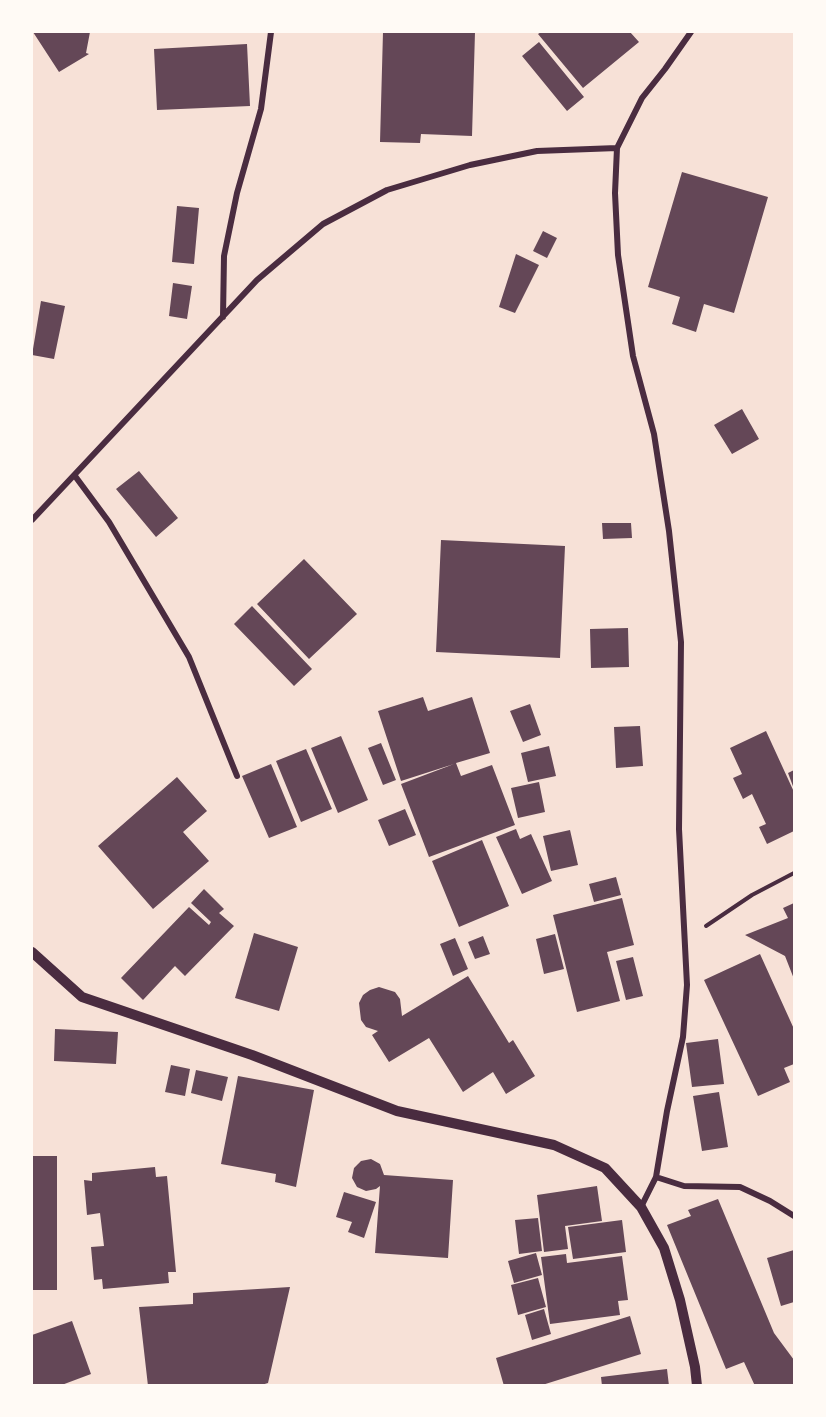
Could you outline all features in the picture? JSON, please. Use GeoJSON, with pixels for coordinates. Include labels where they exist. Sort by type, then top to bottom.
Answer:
{"type":"FeatureCollection","features":[{"type":"Feature","properties":{"kind":"street"},"geometry":{"type":"LineString","coordinates":[[223,318],[224,256],[237,193],[261,109],[271,32]]}},
{"type":"Feature","properties":{"kind":"street"},"geometry":{"type":"LineString","coordinates":[[641,1207],[656,1177],[683,1037],[687,985],[679,829],[681,642],[669,531],[654,434],[633,356],[618,255],[615,193],[617,148],[642,98],[692,32]]}},
{"type":"Feature","properties":{"kind":"street"},"geometry":{"type":"LineString","coordinates":[[32,520],[257,280],[323,224],[387,190],[470,165],[537,151],[617,148]]}},
{"type":"Feature","properties":{"kind":"street"},"geometry":{"type":"LineString","coordinates":[[75,476],[109,522],[189,657],[237,776]]}},
{"type":"Feature","properties":{"kind":"street"},"geometry":{"type":"LineString","coordinates":[[32,952],[82,998],[252,1055],[398,1111],[554,1145],[606,1168],[641,1207],[664,1248],[680,1300],[695,1366],[697,1386]]}},
{"type":"Feature","properties":{"kind":"street"},"geometry":{"type":"LineString","coordinates":[[656,1177],[684,1186],[740,1187],[795,1216]]}},
{"type":"Feature","properties":{"kind":"path"},"geometry":{"type":"LineString","coordinates":[[683,941],[752,895],[795,873]]}},
{"type":"Feature","properties":{"kind":"building"},"geometry":{"type":"Polygon","coordinates":[[[33,32],[90,32],[86,53],[89,54],[59,72],[33,32]]]}},
{"type":"Feature","properties":{"kind":"building"},"geometry":{"type":"Polygon","coordinates":[[[383,32],[475,32],[472,136],[421,134],[420,143],[380,142],[383,32]]]}},
{"type":"Feature","properties":{"kind":"building"},"geometry":{"type":"Polygon","coordinates":[[[541,32],[630,32],[639,42],[583,88],[538,34],[541,32]]]}},
{"type":"Feature","properties":{"kind":"building"},"geometry":{"type":"Polygon","coordinates":[[[539,42],[584,97],[567,111],[522,56],[539,42]]]}},
{"type":"Feature","properties":{"kind":"building"},"geometry":{"type":"Polygon","coordinates":[[[247,44],[250,106],[157,110],[154,49],[247,44]]]}},
{"type":"Feature","properties":{"kind":"building"},"geometry":{"type":"Polygon","coordinates":[[[682,172],[768,197],[734,313],[704,304],[696,332],[672,324],[680,297],[648,287],[682,172]]]}},
{"type":"Feature","properties":{"kind":"building"},"geometry":{"type":"Polygon","coordinates":[[[177,206],[199,208],[194,264],[172,262],[177,206]]]}},
{"type":"Feature","properties":{"kind":"building"},"geometry":{"type":"Polygon","coordinates":[[[543,231],[557,238],[547,258],[533,251],[543,231]]]}},
{"type":"Feature","properties":{"kind":"building"},"geometry":{"type":"Polygon","coordinates":[[[516,254],[539,265],[515,313],[499,307],[516,254]]]}},
{"type":"Feature","properties":{"kind":"building"},"geometry":{"type":"Polygon","coordinates":[[[173,283],[192,286],[187,319],[169,316],[173,283]]]}},
{"type":"Feature","properties":{"kind":"building"},"geometry":{"type":"Polygon","coordinates":[[[41,301],[65,306],[54,359],[32,355],[41,301]]]}},
{"type":"Feature","properties":{"kind":"building"},"geometry":{"type":"Polygon","coordinates":[[[742,409],[759,439],[732,454],[714,425],[742,409]]]}},
{"type":"Feature","properties":{"kind":"building"},"geometry":{"type":"Polygon","coordinates":[[[139,471],[178,518],[156,537],[116,489],[139,471]]]}},
{"type":"Feature","properties":{"kind":"building"},"geometry":{"type":"Polygon","coordinates":[[[602,523],[631,523],[632,538],[603,539],[602,523]]]}},
{"type":"Feature","properties":{"kind":"building"},"geometry":{"type":"Polygon","coordinates":[[[441,540],[565,546],[560,658],[436,652],[441,540]]]}},
{"type":"Feature","properties":{"kind":"building"},"geometry":{"type":"Polygon","coordinates":[[[304,559],[357,614],[309,659],[257,604],[304,559]]]}},
{"type":"Feature","properties":{"kind":"building"},"geometry":{"type":"Polygon","coordinates":[[[252,606],[312,669],[294,686],[234,624],[252,606]]]}},
{"type":"Feature","properties":{"kind":"building"},"geometry":{"type":"Polygon","coordinates":[[[628,628],[629,667],[591,668],[590,629],[628,628]]]}},
{"type":"Feature","properties":{"kind":"building"},"geometry":{"type":"Polygon","coordinates":[[[423,697],[428,711],[472,697],[490,753],[456,763],[461,776],[492,765],[515,825],[429,857],[401,784],[454,764],[401,781],[378,711],[423,697]]]}},
{"type":"Feature","properties":{"kind":"building"},"geometry":{"type":"Polygon","coordinates":[[[530,704],[541,735],[523,742],[510,711],[530,704]]]}},
{"type":"Feature","properties":{"kind":"building"},"geometry":{"type":"Polygon","coordinates":[[[640,726],[643,766],[616,768],[614,727],[640,726]]]}},
{"type":"Feature","properties":{"kind":"building"},"geometry":{"type":"Polygon","coordinates":[[[766,731],[794,792],[794,831],[767,844],[759,827],[766,824],[752,794],[743,799],[733,778],[742,774],[730,748],[766,731]]]}},
{"type":"Feature","properties":{"kind":"building"},"geometry":{"type":"Polygon","coordinates":[[[341,736],[368,800],[338,813],[311,748],[341,736]]]}},
{"type":"Feature","properties":{"kind":"building"},"geometry":{"type":"Polygon","coordinates":[[[381,743],[396,780],[383,785],[368,748],[381,743]]]}},
{"type":"Feature","properties":{"kind":"building"},"geometry":{"type":"Polygon","coordinates":[[[549,746],[556,776],[528,782],[521,753],[549,746]]]}},
{"type":"Feature","properties":{"kind":"building"},"geometry":{"type":"Polygon","coordinates":[[[306,749],[332,809],[301,822],[276,761],[306,749]]]}},
{"type":"Feature","properties":{"kind":"building"},"geometry":{"type":"Polygon","coordinates":[[[271,764],[297,827],[269,838],[242,776],[271,764]]]}},
{"type":"Feature","properties":{"kind":"building"},"geometry":{"type":"Polygon","coordinates":[[[794,770],[794,789],[788,773],[794,770]]]}},
{"type":"Feature","properties":{"kind":"building"},"geometry":{"type":"Polygon","coordinates":[[[177,777],[207,811],[183,832],[209,861],[153,909],[98,846],[177,777]]]}},
{"type":"Feature","properties":{"kind":"building"},"geometry":{"type":"Polygon","coordinates":[[[539,782],[545,812],[518,818],[511,788],[539,782]]]}},
{"type":"Feature","properties":{"kind":"building"},"geometry":{"type":"Polygon","coordinates":[[[405,809],[416,835],[389,846],[378,820],[405,809]]]}},
{"type":"Feature","properties":{"kind":"building"},"geometry":{"type":"Polygon","coordinates":[[[516,829],[520,839],[531,834],[552,881],[522,894],[496,837],[516,829]]]}},
{"type":"Feature","properties":{"kind":"building"},"geometry":{"type":"Polygon","coordinates":[[[570,830],[578,865],[551,871],[543,836],[570,830]]]}},
{"type":"Feature","properties":{"kind":"building"},"geometry":{"type":"Polygon","coordinates":[[[482,840],[509,906],[459,927],[432,861],[482,840]]]}},
{"type":"Feature","properties":{"kind":"building"},"geometry":{"type":"Polygon","coordinates":[[[616,877],[621,895],[594,902],[589,884],[616,877]]]}},
{"type":"Feature","properties":{"kind":"building"},"geometry":{"type":"Polygon","coordinates":[[[204,889],[224,909],[219,913],[234,926],[185,976],[175,966],[143,1000],[121,978],[189,907],[209,925],[211,922],[191,903],[204,889]]]}},
{"type":"Feature","properties":{"kind":"building"},"geometry":{"type":"Polygon","coordinates":[[[622,898],[634,945],[607,952],[620,1001],[577,1012],[553,915],[622,898]]]}},
{"type":"Feature","properties":{"kind":"building"},"geometry":{"type":"Polygon","coordinates":[[[794,903],[794,979],[785,956],[745,935],[788,918],[783,908],[794,903]]]}},
{"type":"Feature","properties":{"kind":"building"},"geometry":{"type":"Polygon","coordinates":[[[254,933],[298,947],[279,1011],[235,998],[254,933]]]}},
{"type":"Feature","properties":{"kind":"building"},"geometry":{"type":"Polygon","coordinates":[[[555,934],[564,969],[544,974],[536,939],[555,934]]]}},
{"type":"Feature","properties":{"kind":"building"},"geometry":{"type":"Polygon","coordinates":[[[483,936],[490,954],[475,959],[468,942],[483,936]]]}},
{"type":"Feature","properties":{"kind":"building"},"geometry":{"type":"Polygon","coordinates":[[[455,938],[468,969],[453,976],[440,944],[455,938]]]}},
{"type":"Feature","properties":{"kind":"building"},"geometry":{"type":"Polygon","coordinates":[[[760,954],[794,1029],[794,1064],[784,1068],[790,1082],[758,1096],[704,980],[760,954]]]}},
{"type":"Feature","properties":{"kind":"building"},"geometry":{"type":"Polygon","coordinates":[[[633,957],[643,996],[626,1000],[616,961],[633,957]]]}},
{"type":"Feature","properties":{"kind":"building"},"geometry":{"type":"Polygon","coordinates":[[[468,976],[509,1043],[513,1040],[535,1076],[506,1094],[493,1072],[463,1092],[429,1038],[389,1062],[372,1035],[378,1031],[366,1027],[361,1020],[359,1003],[363,995],[370,990],[379,987],[395,992],[400,999],[402,1016],[468,976]]]}},
{"type":"Feature","properties":{"kind":"building"},"geometry":{"type":"Polygon","coordinates":[[[55,1029],[118,1032],[116,1064],[54,1061],[55,1029]]]}},
{"type":"Feature","properties":{"kind":"building"},"geometry":{"type":"Polygon","coordinates":[[[718,1039],[724,1084],[692,1087],[686,1043],[718,1039]]]}},
{"type":"Feature","properties":{"kind":"building"},"geometry":{"type":"Polygon","coordinates":[[[171,1065],[190,1069],[185,1096],[165,1092],[171,1065]]]}},
{"type":"Feature","properties":{"kind":"building"},"geometry":{"type":"Polygon","coordinates":[[[196,1070],[228,1077],[222,1101],[191,1093],[196,1070]]]}},
{"type":"Feature","properties":{"kind":"building"},"geometry":{"type":"Polygon","coordinates":[[[238,1076],[314,1090],[296,1187],[275,1182],[276,1174],[221,1164],[238,1076]]]}},
{"type":"Feature","properties":{"kind":"building"},"geometry":{"type":"Polygon","coordinates":[[[719,1092],[728,1147],[702,1151],[693,1096],[719,1092]]]}},
{"type":"Feature","properties":{"kind":"building"},"geometry":{"type":"Polygon","coordinates":[[[32,1156],[57,1156],[57,1290],[32,1290],[32,1156]]]}},
{"type":"Feature","properties":{"kind":"building"},"geometry":{"type":"Polygon","coordinates":[[[371,1159],[380,1164],[384,1175],[453,1180],[448,1258],[375,1253],[380,1186],[366,1191],[357,1187],[352,1178],[354,1168],[361,1161],[371,1159]]]}},
{"type":"Feature","properties":{"kind":"building"},"geometry":{"type":"Polygon","coordinates":[[[155,1167],[156,1177],[167,1176],[176,1272],[168,1272],[169,1283],[103,1289],[102,1279],[94,1280],[91,1247],[104,1246],[100,1213],[87,1215],[84,1180],[92,1181],[92,1173],[155,1167]]]}},
{"type":"Feature","properties":{"kind":"building"},"geometry":{"type":"Polygon","coordinates":[[[597,1186],[602,1221],[565,1226],[568,1249],[544,1252],[537,1195],[597,1186]]]}},
{"type":"Feature","properties":{"kind":"building"},"geometry":{"type":"Polygon","coordinates":[[[344,1192],[376,1202],[364,1238],[348,1232],[352,1222],[336,1217],[344,1192]]]}},
{"type":"Feature","properties":{"kind":"building"},"geometry":{"type":"Polygon","coordinates":[[[718,1199],[774,1333],[794,1360],[794,1386],[755,1386],[744,1362],[726,1369],[667,1225],[691,1216],[688,1210],[718,1199]]]}},
{"type":"Feature","properties":{"kind":"building"},"geometry":{"type":"Polygon","coordinates":[[[538,1218],[542,1251],[519,1254],[515,1220],[538,1218]]]}},
{"type":"Feature","properties":{"kind":"building"},"geometry":{"type":"Polygon","coordinates":[[[622,1220],[626,1252],[573,1259],[568,1227],[622,1220]]]}},
{"type":"Feature","properties":{"kind":"building"},"geometry":{"type":"Polygon","coordinates":[[[794,1250],[794,1302],[781,1306],[767,1258],[794,1250]]]}},
{"type":"Feature","properties":{"kind":"building"},"geometry":{"type":"Polygon","coordinates":[[[536,1253],[542,1275],[514,1283],[508,1261],[536,1253]]]}},
{"type":"Feature","properties":{"kind":"building"},"geometry":{"type":"Polygon","coordinates":[[[566,1254],[567,1263],[622,1256],[628,1300],[618,1301],[620,1315],[550,1324],[541,1257],[566,1254]]]}},
{"type":"Feature","properties":{"kind":"building"},"geometry":{"type":"Polygon","coordinates":[[[538,1278],[546,1307],[518,1315],[511,1285],[538,1278]]]}},
{"type":"Feature","properties":{"kind":"building"},"geometry":{"type":"Polygon","coordinates":[[[290,1287],[268,1383],[258,1386],[148,1386],[139,1307],[193,1304],[193,1293],[290,1287]]]}},
{"type":"Feature","properties":{"kind":"building"},"geometry":{"type":"Polygon","coordinates":[[[544,1309],[551,1334],[532,1340],[525,1315],[544,1309]]]}},
{"type":"Feature","properties":{"kind":"building"},"geometry":{"type":"Polygon","coordinates":[[[630,1316],[641,1354],[539,1386],[504,1386],[496,1358],[630,1316]]]}},
{"type":"Feature","properties":{"kind":"building"},"geometry":{"type":"Polygon","coordinates":[[[72,1321],[91,1374],[59,1386],[32,1386],[32,1335],[72,1321]]]}},
{"type":"Feature","properties":{"kind":"building"},"geometry":{"type":"Polygon","coordinates":[[[667,1369],[669,1386],[602,1386],[601,1377],[667,1369]]]}}]}
